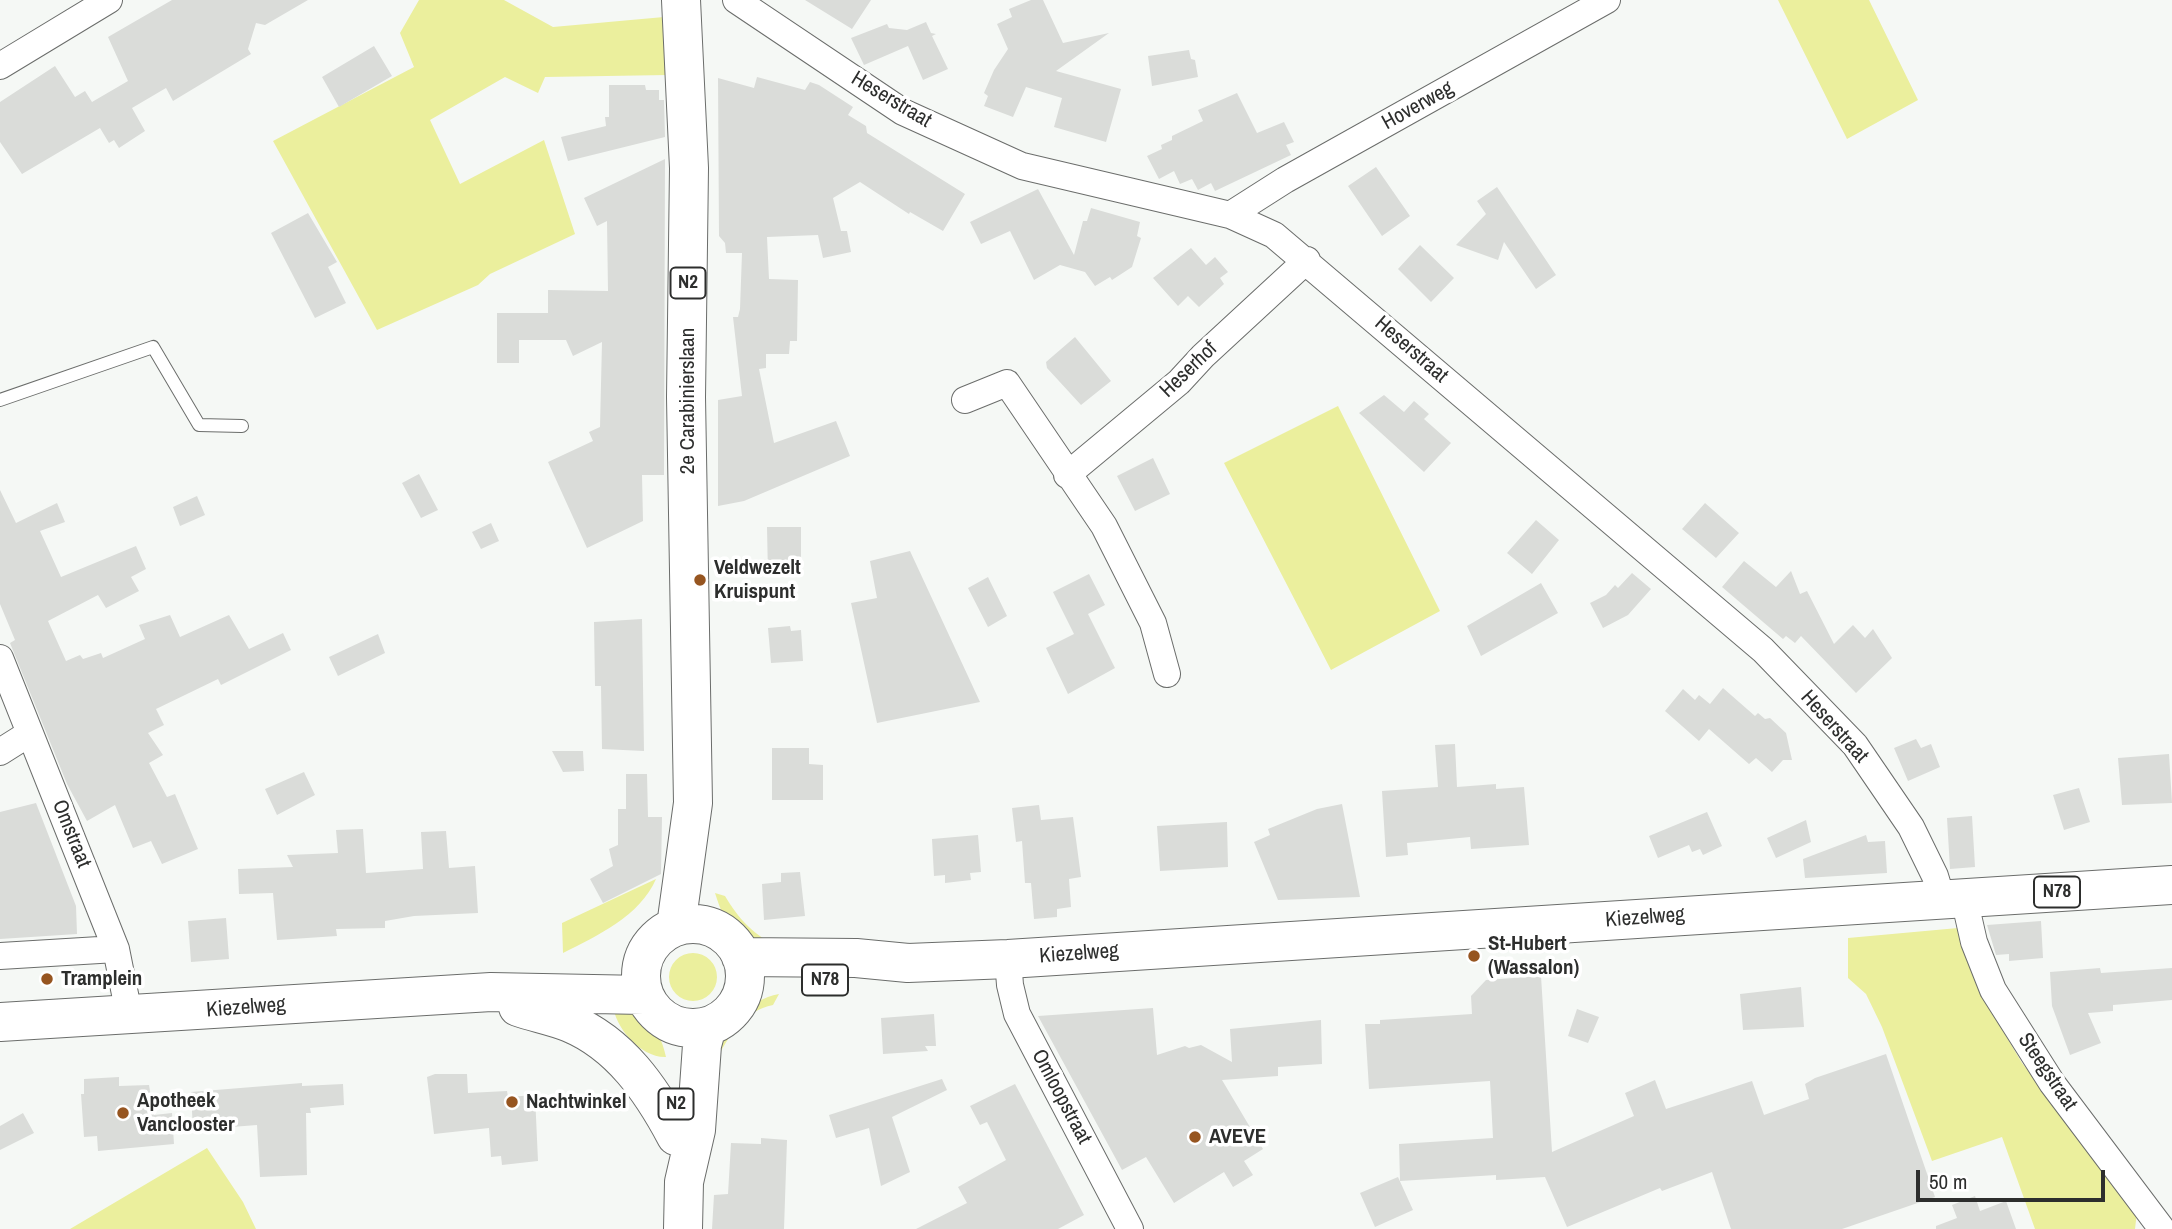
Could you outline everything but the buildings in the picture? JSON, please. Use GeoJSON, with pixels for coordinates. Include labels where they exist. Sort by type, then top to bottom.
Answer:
{"type":"FeatureCollection","features":[{"type":"Feature","properties":{"kind":"main road","name":"2e Carabinierslaan"},"geometry":{"type":"LineString","coordinates":[[681,0],[689,168],[687,397],[694,926]]}},
{"type":"Feature","properties":{"kind":"main road","name":"Kiezelweg"},"geometry":{"type":"LineString","coordinates":[[741,957],[856,958],[908,963],[1008,959],[2172,885]]}},
{"type":"Feature","properties":{"kind":"main road"},"geometry":{"type":"LineString","coordinates":[[690,1026],[657,1014],[643,979],[656,939],[694,926],[731,939],[741,957],[744,974],[742,995]]}},
{"type":"Feature","properties":{"kind":"main road","name":"Kiezelweg"},"geometry":{"type":"LineString","coordinates":[[690,1026],[732,1012],[742,995],[756,989],[782,983],[852,979],[908,963]]}},
{"type":"Feature","properties":{"kind":"main road","name":"Kiezelweg"},"geometry":{"type":"LineString","coordinates":[[0,1022],[491,992],[519,982],[643,979]]}},
{"type":"Feature","properties":{"kind":"main road"},"geometry":{"type":"LineString","coordinates":[[491,992],[519,1008],[569,1023],[609,1046],[652,1093],[676,1136]]}},
{"type":"Feature","properties":{"kind":"main road","name":"N2"},"geometry":{"type":"LineString","coordinates":[[683,1229],[684,1182],[676,1136],[676,1042],[690,1026],[702,1045],[696,1129],[684,1182]]}},
{"type":"Feature","properties":{"kind":"street"},"geometry":{"type":"LineString","coordinates":[[0,66],[109,0]]}},
{"type":"Feature","properties":{"kind":"street","name":"Heserstraat"},"geometry":{"type":"LineString","coordinates":[[736,0],[903,112],[1022,166],[1230,215],[1274,235],[1307,260],[1763,650],[1855,745],[1911,827],[1935,876],[1953,899]]}},
{"type":"Feature","properties":{"kind":"street","name":"Hoverweg"},"geometry":{"type":"LineString","coordinates":[[1230,215],[1285,180],[1607,0]]}},
{"type":"Feature","properties":{"kind":"street","name":"Heserhof"},"geometry":{"type":"LineString","coordinates":[[1067,475],[1179,383],[1203,356],[1307,260]]}},
{"type":"Feature","properties":{"kind":"street"},"geometry":{"type":"LineString","coordinates":[[965,400],[1007,383],[1104,526],[1153,623],[1167,674]]}},
{"type":"Feature","properties":{"kind":"street","name":"Omstraat"},"geometry":{"type":"LineString","coordinates":[[0,658],[116,948],[129,1014]]}},
{"type":"Feature","properties":{"kind":"street"},"geometry":{"type":"LineString","coordinates":[[0,752],[30,733]]}},
{"type":"Feature","properties":{"kind":"street","name":"Steegstraat"},"geometry":{"type":"LineString","coordinates":[[1953,899],[1993,990],[2052,1083],[2162,1229]]}},
{"type":"Feature","properties":{"kind":"street"},"geometry":{"type":"LineString","coordinates":[[0,956],[116,948]]}},
{"type":"Feature","properties":{"kind":"street","name":"Omloopstraat"},"geometry":{"type":"LineString","coordinates":[[1008,959],[1010,985],[1017,1014],[1130,1229]]}},
{"type":"Feature","properties":{"kind":"lane"},"geometry":{"type":"LineString","coordinates":[[0,400],[153,347],[199,425],[242,426]]}},
{"type":"Feature","properties":{"kind":"green space"},"geometry":{"type":"Polygon","coordinates":[[[419,0],[504,0],[553,27],[664,17],[668,75],[545,77],[538,93],[505,77],[430,120],[460,184],[544,140],[575,234],[490,274],[478,285],[377,330],[273,141],[414,67],[400,33],[419,0]]]}},
{"type":"Feature","properties":{"kind":"green space"},"geometry":{"type":"Polygon","coordinates":[[[1778,0],[1869,0],[1918,100],[1847,139],[1778,0]]]}},
{"type":"Feature","properties":{"kind":"green space"},"geometry":{"type":"Polygon","coordinates":[[[1338,406],[1440,611],[1331,670],[1224,463],[1338,406]]]}},
{"type":"Feature","properties":{"kind":"green space"},"geometry":{"type":"Polygon","coordinates":[[[656,879],[640,904],[629,914],[603,932],[563,953],[562,923],[656,879]]]}},
{"type":"Feature","properties":{"kind":"green space"},"geometry":{"type":"Polygon","coordinates":[[[715,893],[725,896],[746,924],[774,945],[751,940],[735,931],[724,916],[715,893]]]}},
{"type":"Feature","properties":{"kind":"green space"},"geometry":{"type":"Polygon","coordinates":[[[1958,928],[1984,999],[2022,1063],[2131,1201],[2137,1212],[2135,1229],[2035,1229],[2002,1137],[1932,1161],[1882,1027],[1866,994],[1848,978],[1848,938],[1958,928]]]}},
{"type":"Feature","properties":{"kind":"green space"},"geometry":{"type":"Polygon","coordinates":[[[693,953],[710,960],[717,977],[710,994],[693,1001],[676,994],[669,977],[676,960],[693,953]]]}},
{"type":"Feature","properties":{"kind":"green space"},"geometry":{"type":"Polygon","coordinates":[[[779,994],[773,1005],[746,1017],[728,1039],[718,1057],[712,1048],[733,1022],[749,1007],[779,994]]]}},
{"type":"Feature","properties":{"kind":"green space"},"geometry":{"type":"Polygon","coordinates":[[[613,1004],[633,1012],[654,1028],[666,1057],[647,1052],[630,1040],[618,1022],[613,1004]]]}},
{"type":"Feature","properties":{"kind":"green space"},"geometry":{"type":"Polygon","coordinates":[[[207,1148],[243,1202],[256,1229],[70,1229],[207,1148]]]}},
{"type":"Feature","properties":{"kind":"place","name":"Veldwezelt Kruispunt"},"geometry":{"type":"Point","coordinates":[700,580]}},
{"type":"Feature","properties":{"kind":"place","name":"St-Hubert (Wassalon)"},"geometry":{"type":"Point","coordinates":[1474,956]}},
{"type":"Feature","properties":{"kind":"place","name":"Tramplein"},"geometry":{"type":"Point","coordinates":[47,979]}},
{"type":"Feature","properties":{"kind":"place","name":"Nachtwinkel"},"geometry":{"type":"Point","coordinates":[512,1102]}},
{"type":"Feature","properties":{"kind":"place","name":"Apotheek Vanclooster"},"geometry":{"type":"Point","coordinates":[123,1113]}},
{"type":"Feature","properties":{"kind":"place","name":"AVEVE"},"geometry":{"type":"Point","coordinates":[1195,1137]}}]}
